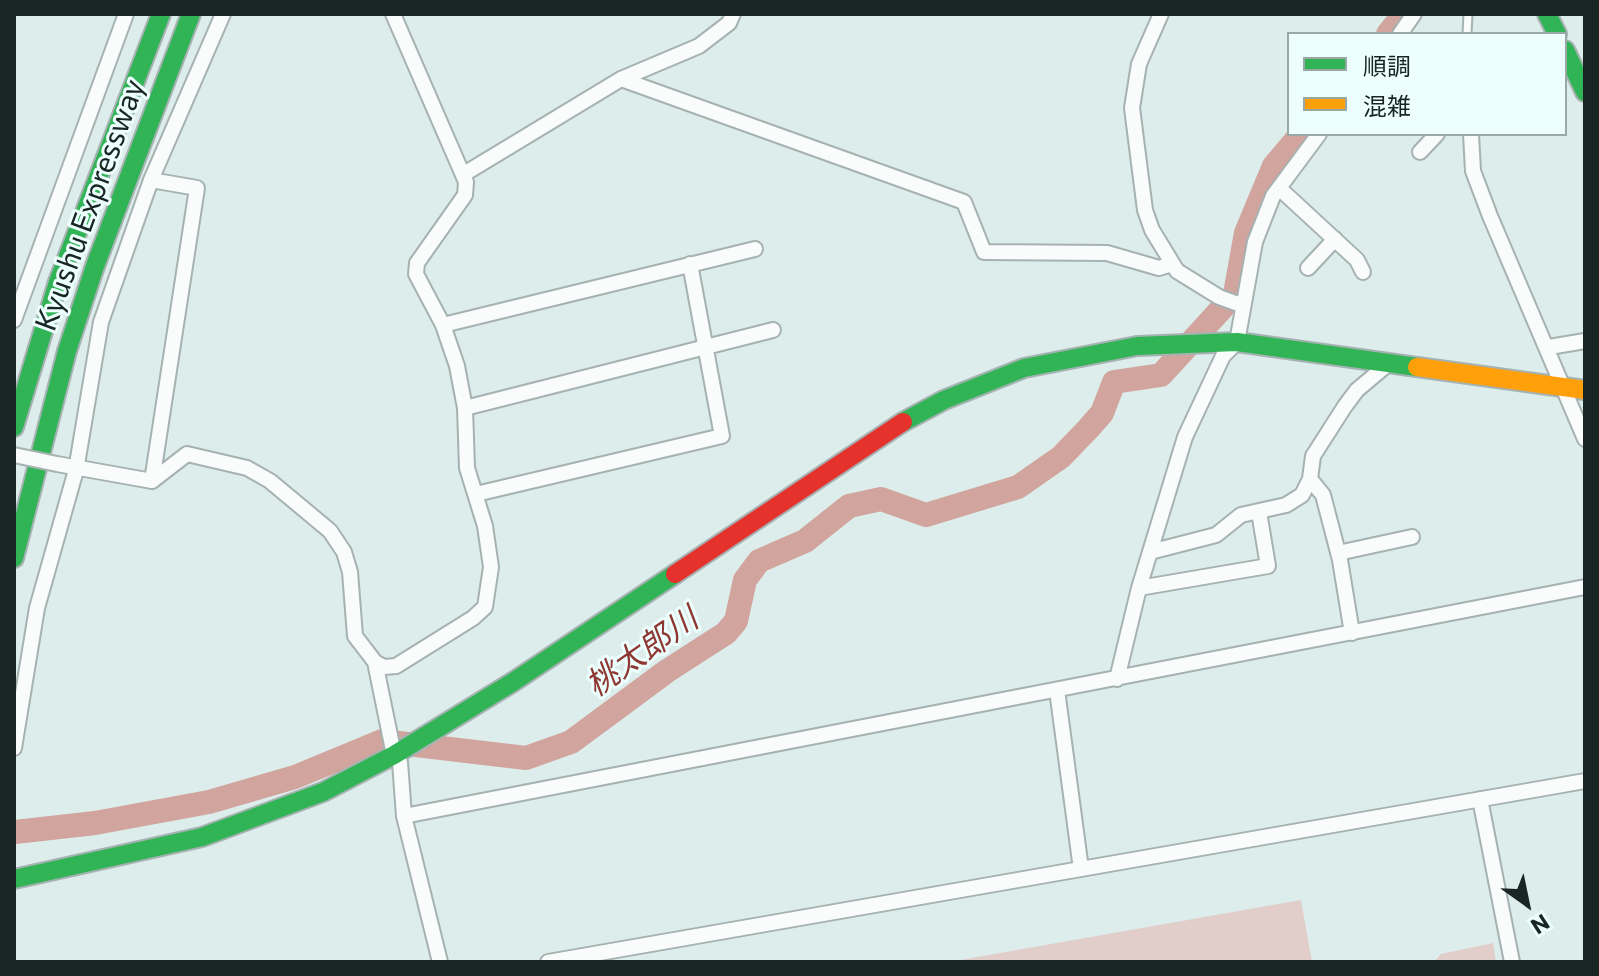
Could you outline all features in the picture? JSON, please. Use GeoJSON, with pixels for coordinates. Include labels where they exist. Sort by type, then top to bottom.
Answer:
{"type":"FeatureCollection","features":[{"type":"Feature","properties":{"kind":"main road","name":"Kyushu Expressway"},"geometry":{"type":"LineString","coordinates":[[14,427],[58,282],[161,14]]}},
{"type":"Feature","properties":{"kind":"main road","name":"Kyushu Expressway"},"geometry":{"type":"LineString","coordinates":[[14,558],[67,351],[95,266],[191,14]]}},
{"type":"Feature","properties":{"kind":"main road"},"geometry":{"type":"LineString","coordinates":[[1547,14],[1556,32]]}},
{"type":"Feature","properties":{"kind":"main road"},"geometry":{"type":"LineString","coordinates":[[1567,54],[1585,92]]}},
{"type":"Feature","properties":{"kind":"main road"},"geometry":{"type":"LineString","coordinates":[[15,879],[202,837],[323,792],[394,755],[513,682],[804,485],[944,400],[1024,368],[1097,351],[1137,346],[1237,342],[1585,390]]}},
{"type":"Feature","properties":{"kind":"street"},"geometry":{"type":"LineString","coordinates":[[14,320],[126,14]]}},
{"type":"Feature","properties":{"kind":"street"},"geometry":{"type":"LineString","coordinates":[[14,748],[37,608],[76,470],[101,322],[151,180],[223,14]]}},
{"type":"Feature","properties":{"kind":"street"},"geometry":{"type":"LineString","coordinates":[[14,455],[76,470],[152,481],[187,454],[220,459],[247,468],[330,531],[344,552],[350,572],[355,636],[375,662],[384,667],[396,666],[473,618],[485,607],[491,567],[476,494],[467,468],[465,408],[457,366],[443,325],[416,274],[417,263],[465,195],[464,174],[393,14]]}},
{"type":"Feature","properties":{"kind":"street"},"geometry":{"type":"LineString","coordinates":[[464,174],[621,79],[699,46],[729,23],[733,14]]}},
{"type":"Feature","properties":{"kind":"street"},"geometry":{"type":"LineString","coordinates":[[1161,14],[1139,64],[1132,108],[1145,210],[1152,230],[1177,271]]}},
{"type":"Feature","properties":{"kind":"street"},"geometry":{"type":"LineString","coordinates":[[1401,32],[1414,14]]}},
{"type":"Feature","properties":{"kind":"street"},"geometry":{"type":"LineString","coordinates":[[621,79],[964,202],[984,252],[1107,253],[1159,268],[1172,264],[1177,271],[1219,297],[1241,305]]}},
{"type":"Feature","properties":{"kind":"street"},"geometry":{"type":"LineString","coordinates":[[1117,679],[1139,588],[1185,437],[1223,356],[1237,342],[1241,305],[1255,242],[1279,188],[1318,136]]}},
{"type":"Feature","properties":{"kind":"street"},"geometry":{"type":"LineString","coordinates":[[1420,152],[1435,136]]}},
{"type":"Feature","properties":{"kind":"street"},"geometry":{"type":"LineString","coordinates":[[1471,136],[1473,171],[1585,439]]}},
{"type":"Feature","properties":{"kind":"street"},"geometry":{"type":"LineString","coordinates":[[151,180],[197,188],[152,481]]}},
{"type":"Feature","properties":{"kind":"street"},"geometry":{"type":"LineString","coordinates":[[1279,188],[1357,260],[1363,272]]}},
{"type":"Feature","properties":{"kind":"street"},"geometry":{"type":"LineString","coordinates":[[1308,268],[1335,239]]}},
{"type":"Feature","properties":{"kind":"street"},"geometry":{"type":"LineString","coordinates":[[443,325],[755,249]]}},
{"type":"Feature","properties":{"kind":"street"},"geometry":{"type":"LineString","coordinates":[[476,494],[722,436],[690,264]]}},
{"type":"Feature","properties":{"kind":"street"},"geometry":{"type":"LineString","coordinates":[[465,408],[773,330]]}},
{"type":"Feature","properties":{"kind":"street"},"geometry":{"type":"LineString","coordinates":[[1549,347],[1585,341]]}},
{"type":"Feature","properties":{"kind":"street"},"geometry":{"type":"LineString","coordinates":[[1150,552],[1216,535],[1241,515],[1286,505],[1302,495],[1310,479],[1313,456],[1345,406],[1357,390],[1388,364]]}},
{"type":"Feature","properties":{"kind":"street"},"geometry":{"type":"LineString","coordinates":[[1310,479],[1323,495],[1338,553],[1352,633]]}},
{"type":"Feature","properties":{"kind":"street"},"geometry":{"type":"LineString","coordinates":[[1139,588],[1268,566],[1259,512]]}},
{"type":"Feature","properties":{"kind":"street"},"geometry":{"type":"LineString","coordinates":[[1338,553],[1412,537]]}},
{"type":"Feature","properties":{"kind":"street"},"geometry":{"type":"LineString","coordinates":[[404,816],[1585,587]]}},
{"type":"Feature","properties":{"kind":"street"},"geometry":{"type":"LineString","coordinates":[[375,662],[394,755],[400,762],[404,816],[440,962]]}},
{"type":"Feature","properties":{"kind":"street"},"geometry":{"type":"LineString","coordinates":[[1057,690],[1081,869]]}},
{"type":"Feature","properties":{"kind":"street"},"geometry":{"type":"LineString","coordinates":[[548,962],[1585,781]]}},
{"type":"Feature","properties":{"kind":"street"},"geometry":{"type":"LineString","coordinates":[[1480,799],[1512,962]]}},
{"type":"Feature","properties":{"kind":"shaded area"},"geometry":{"type":"Polygon","coordinates":[[[1301,900],[1312,962],[949,962],[1301,900]]]}},
{"type":"Feature","properties":{"kind":"shaded area"},"geometry":{"type":"Polygon","coordinates":[[[1493,943],[1496,962],[1434,962],[1441,954],[1493,943]]]}},
{"type":"Feature","properties":{"kind":"waterway","name":"桃太郎川"},"geometry":{"type":"LineString","coordinates":[[1390,32],[1404,14]]}},
{"type":"Feature","properties":{"kind":"waterway","name":"桃太郎川"},"geometry":{"type":"LineString","coordinates":[[15,832],[95,823],[209,802],[295,777],[382,741],[526,758],[571,742],[667,671],[726,633],[736,621],[745,580],[759,561],[805,541],[849,506],[881,499],[926,515],[1018,487],[1061,457],[1088,429],[1102,413],[1114,382],[1161,375],[1235,294],[1246,233],[1274,166],[1299,136]]}},
{"type":"Feature","properties":{"kind":"traffic: fast"},"geometry":{"type":"LineString","coordinates":[[14,427],[58,282],[161,14]]}},
{"type":"Feature","properties":{"kind":"traffic: fast"},"geometry":{"type":"LineString","coordinates":[[14,558],[67,351],[95,266],[191,14]]}},
{"type":"Feature","properties":{"kind":"traffic: fast"},"geometry":{"type":"LineString","coordinates":[[1547,14],[1556,32]]}},
{"type":"Feature","properties":{"kind":"traffic: fast"},"geometry":{"type":"LineString","coordinates":[[1567,54],[1585,92]]}},
{"type":"Feature","properties":{"kind":"traffic: fast"},"geometry":{"type":"LineString","coordinates":[[903,422],[944,400],[1024,368],[1137,346],[1237,342],[1417,367]]}},
{"type":"Feature","properties":{"kind":"traffic: fast"},"geometry":{"type":"LineString","coordinates":[[14,879],[202,837],[323,792],[394,755],[513,682],[675,574]]}},
{"type":"Feature","properties":{"kind":"traffic: slow"},"geometry":{"type":"LineString","coordinates":[[1417,367],[1585,390]]}},
{"type":"Feature","properties":{"kind":"traffic: jam"},"geometry":{"type":"LineString","coordinates":[[675,574],[903,422]]}}]}
